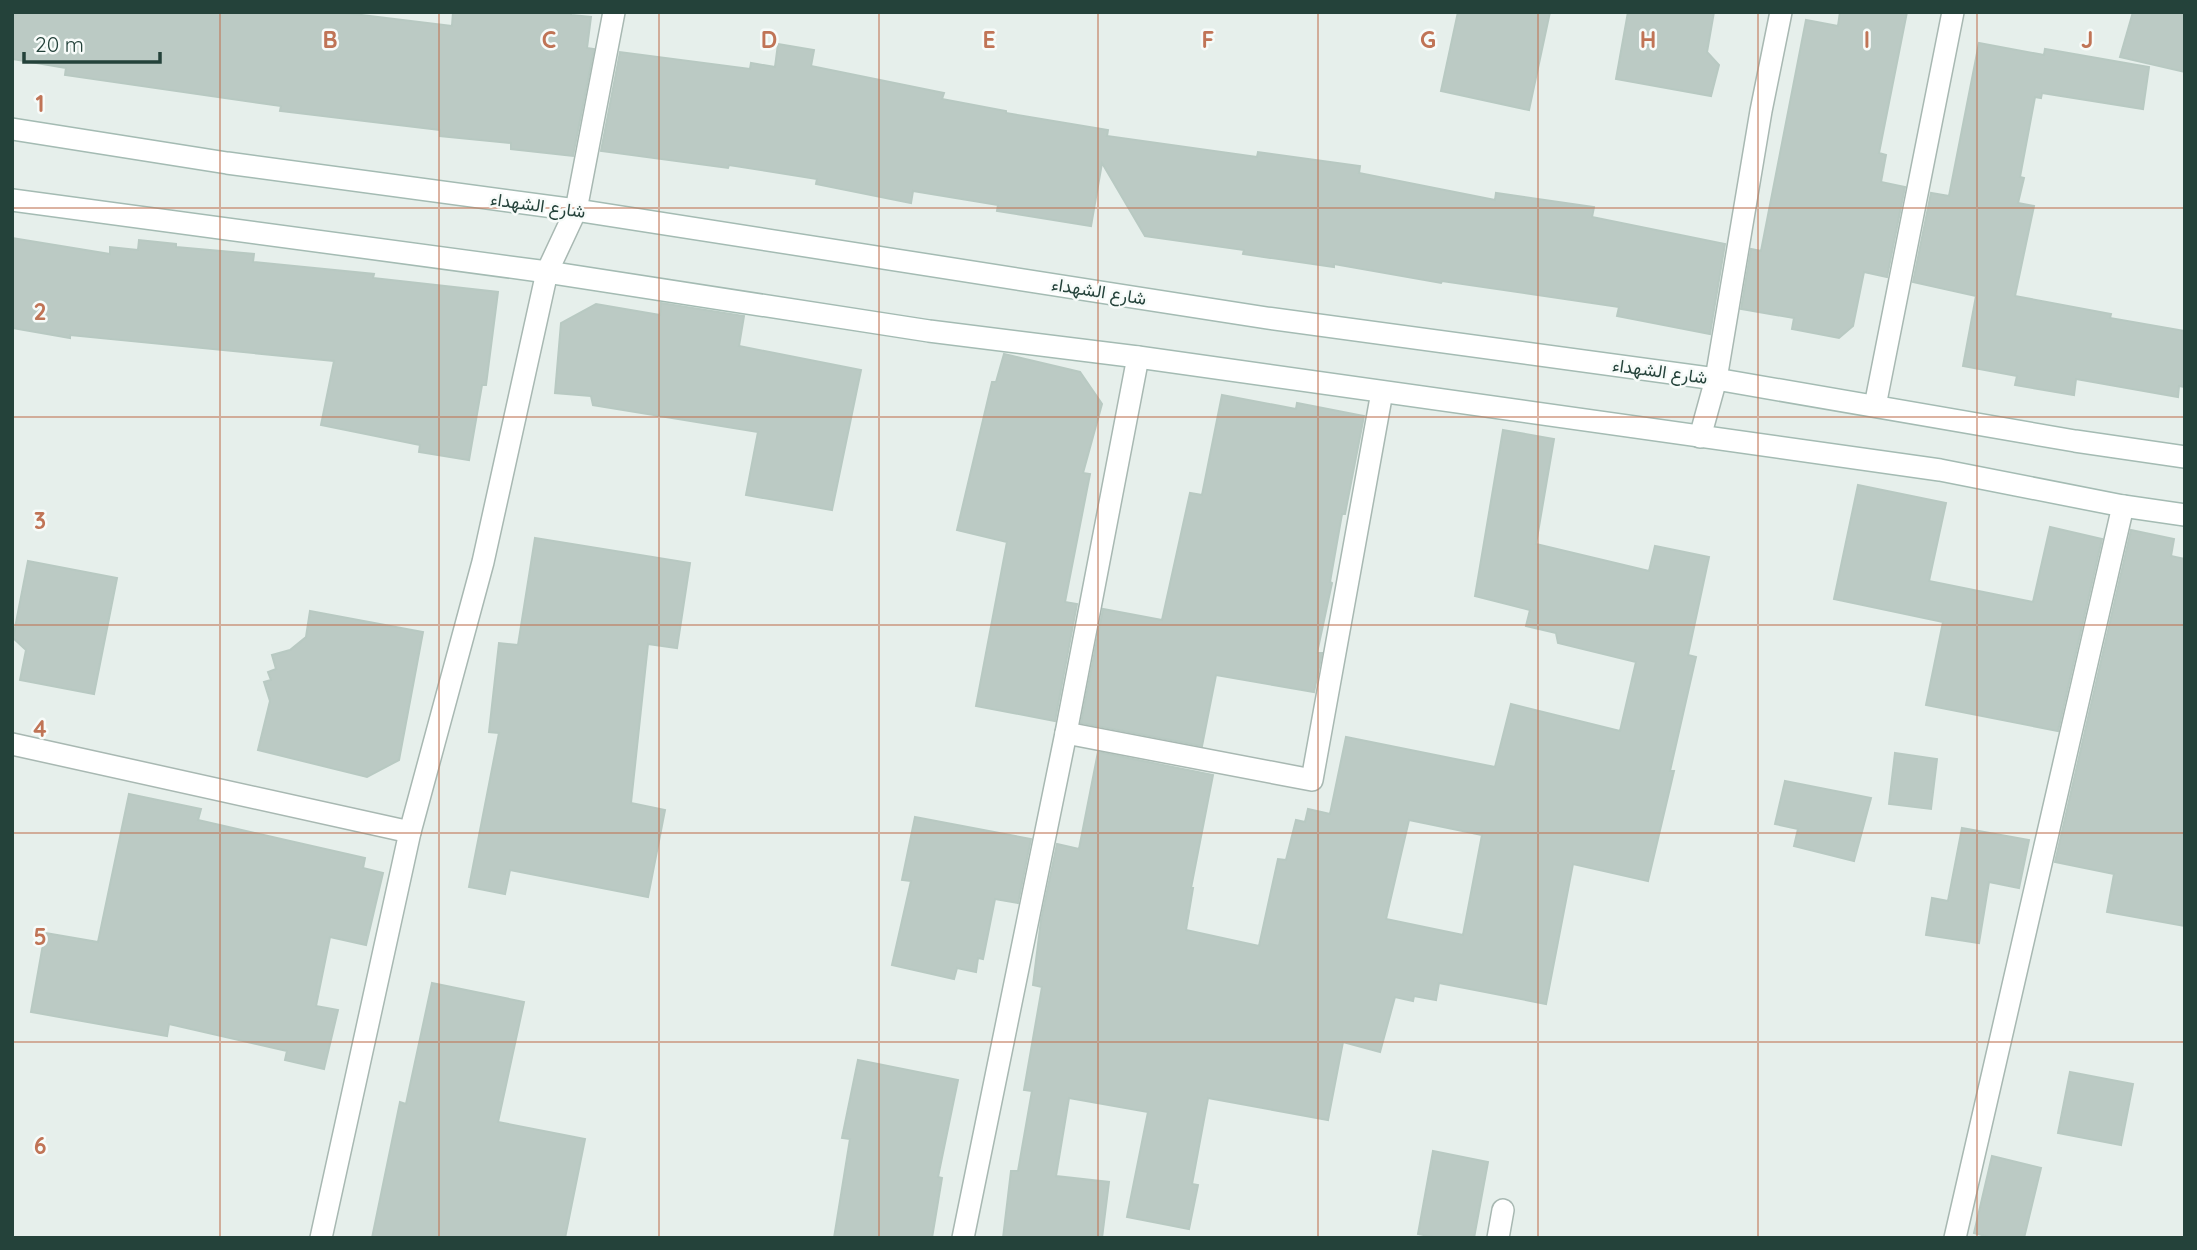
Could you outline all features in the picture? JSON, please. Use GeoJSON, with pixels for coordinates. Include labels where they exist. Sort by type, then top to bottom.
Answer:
{"type":"FeatureCollection","features":[{"type":"Feature","properties":{"kind":"main road"},"geometry":{"type":"LineString","coordinates":[[321,1238],[411,832],[483,562],[547,272],[576,210],[614,12]]}},
{"type":"Feature","properties":{"kind":"main road"},"geometry":{"type":"LineString","coordinates":[[1700,437],[1716,379],[1761,111],[1781,12]]}},
{"type":"Feature","properties":{"kind":"main road"},"geometry":{"type":"LineString","coordinates":[[1875,406],[1953,12]]}},
{"type":"Feature","properties":{"kind":"main road","name":"شارع الشهداء"},"geometry":{"type":"LineString","coordinates":[[12,129],[227,163],[576,210],[1267,318],[1716,379],[2185,457]]}},
{"type":"Feature","properties":{"kind":"main road"},"geometry":{"type":"LineString","coordinates":[[12,200],[547,272],[929,331],[1138,357],[1940,470],[2185,516]]}},
{"type":"Feature","properties":{"kind":"main road"},"geometry":{"type":"LineString","coordinates":[[963,1238],[1066,733],[1138,357]]}},
{"type":"Feature","properties":{"kind":"main road"},"geometry":{"type":"LineString","coordinates":[[1066,733],[1312,780],[1382,392]]}},
{"type":"Feature","properties":{"kind":"main road"},"geometry":{"type":"LineString","coordinates":[[1955,1238],[2123,506]]}},
{"type":"Feature","properties":{"kind":"main road"},"geometry":{"type":"LineString","coordinates":[[12,744],[411,832]]}},
{"type":"Feature","properties":{"kind":"main road"},"geometry":{"type":"LineString","coordinates":[[1497,1238],[1503,1210]]}},
{"type":"Feature","properties":{"kind":"building"},"geometry":{"type":"Polygon","coordinates":[[[12,12],[337,12],[452,26],[453,12],[571,12],[571,15],[591,17],[587,48],[594,49],[573,156],[511,149],[511,143],[440,136],[440,130],[280,111],[281,106],[65,75],[66,68],[12,59],[12,12]]]}},
{"type":"Feature","properties":{"kind":"building"},"geometry":{"type":"Polygon","coordinates":[[[1458,12],[1550,12],[1529,110],[1441,91],[1458,12]]]}},
{"type":"Feature","properties":{"kind":"building"},"geometry":{"type":"Polygon","coordinates":[[[1628,12],[1714,12],[1707,52],[1719,65],[1711,96],[1616,79],[1628,12]]]}},
{"type":"Feature","properties":{"kind":"building"},"geometry":{"type":"Polygon","coordinates":[[[1840,12],[1907,12],[1879,153],[1886,155],[1881,182],[1905,187],[1887,277],[1864,272],[1853,326],[1839,338],[1792,329],[1794,318],[1741,309],[1751,249],[1761,251],[1806,20],[1838,26],[1840,12]]]}},
{"type":"Feature","properties":{"kind":"building"},"geometry":{"type":"Polygon","coordinates":[[[2133,12],[2185,12],[2185,72],[2120,57],[2133,12]]]}},
{"type":"Feature","properties":{"kind":"building"},"geometry":{"type":"Polygon","coordinates":[[[1979,43],[2044,55],[2045,49],[2149,67],[2143,109],[2042,93],[2041,98],[2035,97],[2020,177],[2024,178],[2018,203],[2034,206],[2015,296],[2111,314],[2110,318],[2185,331],[2185,387],[2179,386],[2178,397],[2076,379],[2074,395],[2015,385],[2017,376],[1963,366],[1976,296],[1913,282],[1931,193],[1949,196],[1979,43]]]}},
{"type":"Feature","properties":{"kind":"building"},"geometry":{"type":"Polygon","coordinates":[[[778,44],[814,50],[811,66],[944,93],[942,99],[1006,113],[1108,130],[1107,136],[1257,157],[1258,152],[1360,166],[1359,173],[1495,200],[1496,193],[1594,207],[1592,217],[1725,244],[1710,334],[1617,316],[1619,307],[1442,281],[1441,283],[1334,264],[1334,267],[1243,254],[1244,250],[1145,236],[1102,163],[1091,226],[997,211],[998,205],[913,191],[911,203],[816,184],[817,179],[729,165],[728,168],[601,151],[620,52],[750,69],[751,63],[775,67],[778,44]]]}},
{"type":"Feature","properties":{"kind":"building"},"geometry":{"type":"Polygon","coordinates":[[[12,238],[110,254],[110,247],[138,250],[139,240],[176,244],[176,247],[254,254],[253,262],[374,274],[373,278],[498,292],[486,385],[482,385],[469,460],[419,452],[420,445],[321,425],[334,361],[70,335],[70,338],[12,328],[12,238]]]}},
{"type":"Feature","properties":{"kind":"building"},"geometry":{"type":"Polygon","coordinates":[[[661,303],[744,316],[739,346],[861,370],[832,510],[746,495],[758,432],[593,405],[591,396],[555,393],[561,323],[596,304],[660,315],[661,303]]]}},
{"type":"Feature","properties":{"kind":"building"},"geometry":{"type":"Polygon","coordinates":[[[1004,354],[1080,372],[1102,404],[1083,473],[1090,474],[1065,602],[1077,604],[1055,721],[976,706],[1007,542],[957,530],[992,382],[996,382],[1004,354]]]}},
{"type":"Feature","properties":{"kind":"building"},"geometry":{"type":"Polygon","coordinates":[[[1222,395],[1296,409],[1297,403],[1364,416],[1345,514],[1342,514],[1330,582],[1332,583],[1317,653],[1322,653],[1314,692],[1216,675],[1202,746],[1081,723],[1103,609],[1162,620],[1190,493],[1202,495],[1222,395]]]}},
{"type":"Feature","properties":{"kind":"building"},"geometry":{"type":"Polygon","coordinates":[[[1503,430],[1554,439],[1536,544],[1649,571],[1655,546],[1709,557],[1688,655],[1696,657],[1670,771],[1674,771],[1648,881],[1573,864],[1546,1004],[1439,983],[1436,1000],[1414,996],[1413,1001],[1395,997],[1380,1052],[1343,1042],[1328,1120],[1208,1098],[1192,1184],[1198,1185],[1189,1229],[1127,1217],[1148,1112],[1069,1098],[1056,1176],[1109,1182],[1102,1238],[1003,1238],[1011,1171],[1018,1171],[1032,1091],[1024,1090],[1042,987],[1033,985],[1041,920],[1057,844],[1079,849],[1098,752],[1213,775],[1191,888],[1186,930],[1259,946],[1278,859],[1286,860],[1296,820],[1305,822],[1308,809],[1330,814],[1346,737],[1495,767],[1511,704],[1620,731],[1636,662],[1558,643],[1556,633],[1526,626],[1530,610],[1475,596],[1503,430]],[[1409,820],[1386,919],[1463,935],[1482,835],[1409,820]]]}},
{"type":"Feature","properties":{"kind":"building"},"geometry":{"type":"Polygon","coordinates":[[[1858,485],[1946,503],[1929,581],[2033,602],[2050,527],[2102,539],[2058,731],[1926,705],[1943,622],[1834,599],[1858,485]]]}},
{"type":"Feature","properties":{"kind":"building"},"geometry":{"type":"Polygon","coordinates":[[[2131,530],[2174,539],[2171,556],[2185,559],[2185,926],[2107,912],[2114,874],[2055,862],[2131,530]]]}},
{"type":"Feature","properties":{"kind":"building"},"geometry":{"type":"Polygon","coordinates":[[[535,538],[690,563],[677,648],[648,644],[631,803],[665,810],[648,897],[510,870],[505,894],[469,887],[499,733],[489,732],[499,643],[518,645],[535,538]]]}},
{"type":"Feature","properties":{"kind":"building"},"geometry":{"type":"Polygon","coordinates":[[[28,561],[117,578],[94,694],[20,680],[26,650],[13,638],[28,561]]]}},
{"type":"Feature","properties":{"kind":"building"},"geometry":{"type":"Polygon","coordinates":[[[310,611],[423,632],[399,760],[367,777],[258,750],[270,701],[264,682],[271,680],[268,672],[276,669],[272,655],[290,650],[306,637],[310,611]]]}},
{"type":"Feature","properties":{"kind":"building"},"geometry":{"type":"Polygon","coordinates":[[[1895,753],[1937,759],[1931,809],[1889,804],[1895,753]]]}},
{"type":"Feature","properties":{"kind":"building"},"geometry":{"type":"Polygon","coordinates":[[[1785,781],[1871,798],[1854,861],[1794,846],[1798,829],[1775,824],[1785,781]]]}},
{"type":"Feature","properties":{"kind":"building"},"geometry":{"type":"Polygon","coordinates":[[[129,794],[201,809],[198,820],[365,858],[363,868],[383,873],[366,945],[330,937],[316,1006],[338,1010],[324,1069],[285,1060],[287,1051],[169,1024],[167,1036],[31,1012],[45,933],[98,942],[129,794]]]}},
{"type":"Feature","properties":{"kind":"building"},"geometry":{"type":"Polygon","coordinates":[[[915,817],[1031,839],[1018,903],[995,899],[983,959],[978,958],[976,972],[957,968],[954,979],[892,965],[911,881],[902,880],[915,817]]]}},
{"type":"Feature","properties":{"kind":"building"},"geometry":{"type":"Polygon","coordinates":[[[1962,828],[2029,840],[2019,888],[1989,882],[1979,943],[1926,935],[1932,898],[1948,901],[1962,828]]]}},
{"type":"Feature","properties":{"kind":"building"},"geometry":{"type":"Polygon","coordinates":[[[432,983],[524,1002],[498,1122],[585,1139],[565,1238],[372,1238],[400,1102],[406,1104],[432,983]]]}},
{"type":"Feature","properties":{"kind":"building"},"geometry":{"type":"Polygon","coordinates":[[[858,1060],[958,1080],[938,1177],[942,1178],[932,1238],[834,1238],[850,1139],[842,1138],[858,1060]]]}},
{"type":"Feature","properties":{"kind":"building"},"geometry":{"type":"Polygon","coordinates":[[[2070,1072],[2133,1084],[2121,1145],[2058,1133],[2070,1072]]]}},
{"type":"Feature","properties":{"kind":"building"},"geometry":{"type":"Polygon","coordinates":[[[1433,1151],[1488,1162],[1474,1238],[1439,1238],[1418,1234],[1433,1151]]]}},
{"type":"Feature","properties":{"kind":"building"},"geometry":{"type":"Polygon","coordinates":[[[1992,1156],[2041,1168],[2024,1238],[1993,1238],[1974,1233],[1992,1156]]]}}]}
